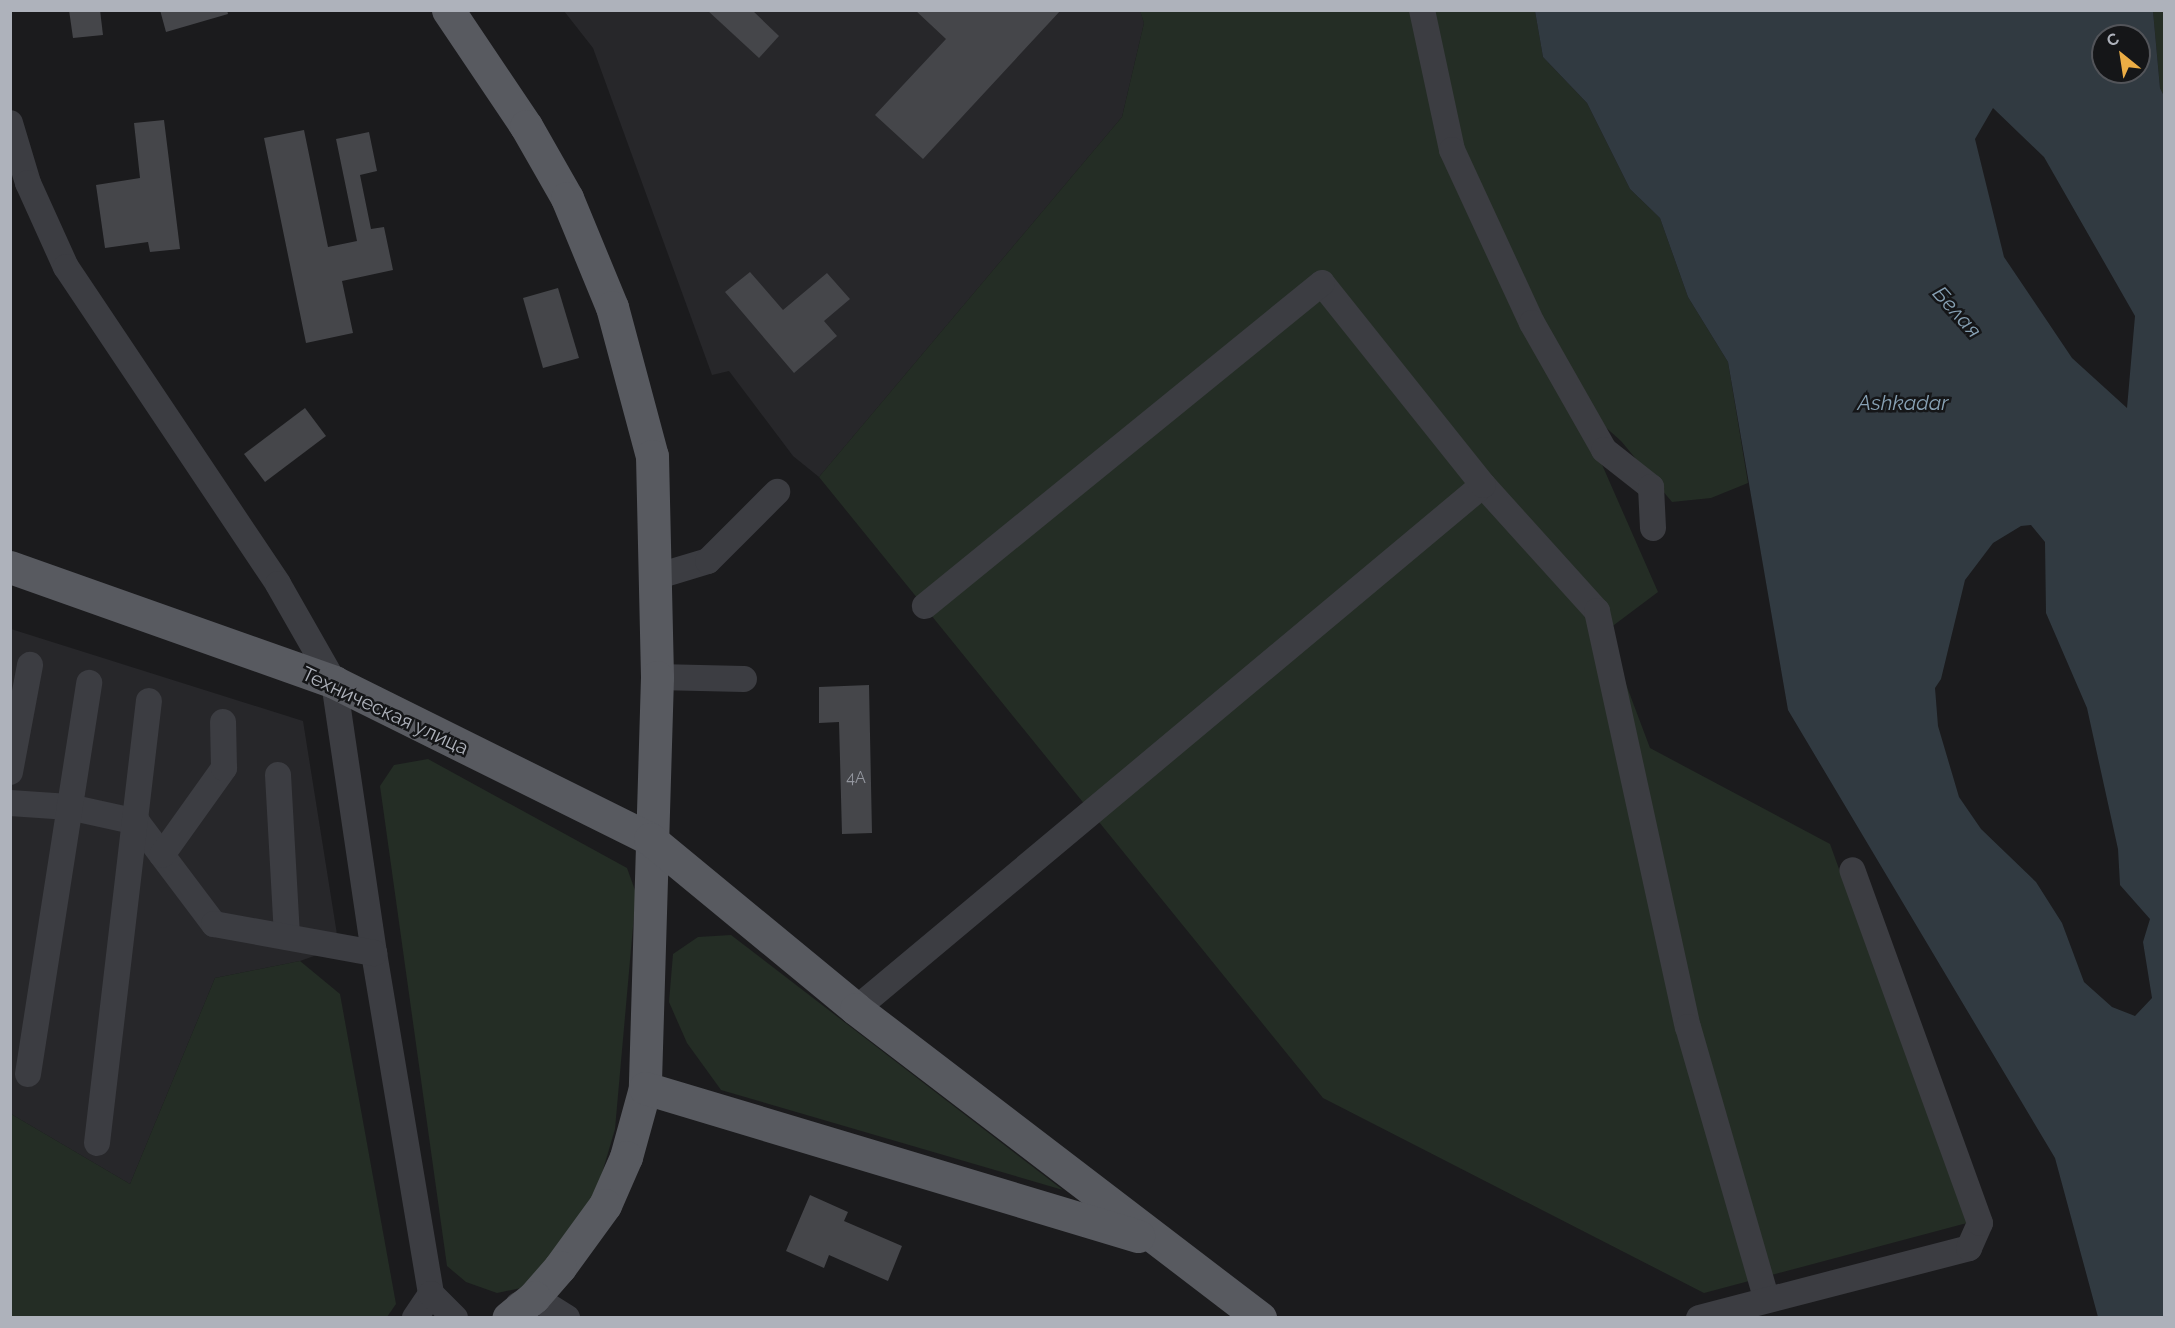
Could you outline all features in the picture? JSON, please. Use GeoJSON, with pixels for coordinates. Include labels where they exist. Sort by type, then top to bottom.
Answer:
{"type":"FeatureCollection","features":[{"type":"Feature","properties":{"kind":"main road"},"geometry":{"type":"LineString","coordinates":[[448,10],[526,126],[567,198],[612,308],[652,456],[657,677],[650,839],[645,1088],[626,1157],[605,1205],[534,1297],[508,1317]]}},
{"type":"Feature","properties":{"kind":"main road","name":"Техническая улица"},"geometry":{"type":"LineString","coordinates":[[10,567],[334,682],[650,839],[856,1009],[1157,1241],[1260,1317]]}},
{"type":"Feature","properties":{"kind":"main road"},"geometry":{"type":"LineString","coordinates":[[645,1088],[1157,1241]]}},
{"type":"Feature","properties":{"kind":"street"},"geometry":{"type":"LineString","coordinates":[[1422,10],[1452,150],[1532,323],[1604,450],[1651,487],[1653,528]]}},
{"type":"Feature","properties":{"kind":"street"},"geometry":{"type":"LineString","coordinates":[[10,123],[28,183],[66,267],[278,584],[334,682],[374,954],[431,1294],[455,1317]]}},
{"type":"Feature","properties":{"kind":"street"},"geometry":{"type":"LineString","coordinates":[[925,606],[1322,283],[1483,485],[1596,611],[1688,1027],[1767,1300]]}},
{"type":"Feature","properties":{"kind":"street"},"geometry":{"type":"LineString","coordinates":[[856,1009],[1483,485]]}},
{"type":"Feature","properties":{"kind":"street"},"geometry":{"type":"LineString","coordinates":[[655,577],[708,561],[777,492]]}},
{"type":"Feature","properties":{"kind":"street"},"geometry":{"type":"LineString","coordinates":[[10,772],[30,665]]}},
{"type":"Feature","properties":{"kind":"street"},"geometry":{"type":"LineString","coordinates":[[657,677],[744,679]]}},
{"type":"Feature","properties":{"kind":"street"},"geometry":{"type":"LineString","coordinates":[[27,1074],[89,683]]}},
{"type":"Feature","properties":{"kind":"street"},"geometry":{"type":"LineString","coordinates":[[97,1143],[137,822],[149,701]]}},
{"type":"Feature","properties":{"kind":"street"},"geometry":{"type":"LineString","coordinates":[[162,855],[224,768],[223,722]]}},
{"type":"Feature","properties":{"kind":"street"},"geometry":{"type":"LineString","coordinates":[[278,774],[287,937]]}},
{"type":"Feature","properties":{"kind":"street"},"geometry":{"type":"LineString","coordinates":[[10,803],[69,807],[137,822],[214,924],[374,954]]}},
{"type":"Feature","properties":{"kind":"street"},"geometry":{"type":"LineString","coordinates":[[1699,1317],[1969,1248],[1980,1223],[1852,870]]}},
{"type":"Feature","properties":{"kind":"street"},"geometry":{"type":"LineString","coordinates":[[415,1317],[431,1294]]}},
{"type":"Feature","properties":{"kind":"street"},"geometry":{"type":"LineString","coordinates":[[493,1317],[534,1297],[567,1317]]}},
{"type":"Feature","properties":{"kind":"shaded area"},"geometry":{"type":"Polygon","coordinates":[[[1140,10],[1144,23],[1122,117],[819,477],[793,456],[729,371],[712,375],[593,48],[564,11],[1140,10]]]}},
{"type":"Feature","properties":{"kind":"shaded area"},"geometry":{"type":"Polygon","coordinates":[[[1140,11],[1535,11],[1543,57],[1587,103],[1630,189],[1660,218],[1688,297],[1728,362],[1748,483],[1711,498],[1672,502],[1621,441],[1592,415],[1578,410],[1658,592],[1606,631],[1650,748],[1830,844],[1967,1223],[1704,1293],[1323,1098],[819,477],[1122,117],[1144,23],[1140,11]]]}},
{"type":"Feature","properties":{"kind":"shaded area"},"geometry":{"type":"Polygon","coordinates":[[[2153,11],[2164,11],[2164,96],[2160,88],[2153,11]]]}},
{"type":"Feature","properties":{"kind":"shaded area"},"geometry":{"type":"Polygon","coordinates":[[[11,629],[303,721],[339,947],[300,961],[215,978],[130,1184],[11,1114],[11,629]]]}},
{"type":"Feature","properties":{"kind":"shaded area"},"geometry":{"type":"Polygon","coordinates":[[[428,759],[627,868],[636,893],[615,1129],[598,1187],[555,1253],[521,1288],[497,1293],[466,1282],[447,1266],[380,786],[394,765],[428,759]]]}},
{"type":"Feature","properties":{"kind":"shaded area"},"geometry":{"type":"Polygon","coordinates":[[[731,935],[1063,1190],[721,1090],[687,1043],[669,1002],[673,954],[698,937],[731,935]]]}},
{"type":"Feature","properties":{"kind":"shaded area"},"geometry":{"type":"Polygon","coordinates":[[[300,961],[340,994],[396,1304],[387,1317],[11,1317],[11,1114],[130,1184],[215,978],[300,961]]]}},
{"type":"Feature","properties":{"kind":"water","name":"Ashkadar"},"geometry":{"type":"Polygon","coordinates":[[[1535,11],[2153,11],[2160,88],[2164,96],[2164,1317],[2098,1317],[2055,1158],[1788,710],[1728,362],[1688,297],[1660,218],[1630,189],[1587,103],[1543,57],[1535,11]],[[1993,108],[1975,139],[2004,257],[2072,358],[2127,408],[2135,316],[2044,157],[1993,108]],[[2031,525],[2021,526],[1993,543],[1965,580],[1941,679],[1935,688],[1938,726],[1959,797],[1981,829],[2036,882],[2062,923],[2084,982],[2112,1007],[2135,1016],[2152,998],[2143,942],[2150,919],[2120,885],[2118,849],[2087,708],[2046,613],[2045,542],[2031,525]]]}},
{"type":"Feature","properties":{"kind":"building"},"geometry":{"type":"Polygon","coordinates":[[[69,10],[100,10],[103,35],[73,38],[69,10]]]}},
{"type":"Feature","properties":{"kind":"building"},"geometry":{"type":"Polygon","coordinates":[[[160,10],[227,10],[228,14],[166,32],[160,10]]]}},
{"type":"Feature","properties":{"kind":"building"},"geometry":{"type":"Polygon","coordinates":[[[707,10],[752,10],[779,36],[759,58],[707,10]]]}},
{"type":"Feature","properties":{"kind":"building"},"geometry":{"type":"Polygon","coordinates":[[[915,10],[1061,10],[923,159],[875,115],[946,39],[915,10]]]}},
{"type":"Feature","properties":{"kind":"building"},"geometry":{"type":"Polygon","coordinates":[[[164,120],[180,249],[150,252],[148,242],[105,248],[96,185],[140,178],[134,123],[164,120]]]}},
{"type":"Feature","properties":{"kind":"building"},"geometry":{"type":"Polygon","coordinates":[[[304,130],[328,247],[357,241],[336,139],[369,132],[377,171],[360,175],[371,229],[384,227],[393,270],[342,281],[353,333],[306,343],[264,138],[304,130]]]}},
{"type":"Feature","properties":{"kind":"building"},"geometry":{"type":"Polygon","coordinates":[[[750,272],[783,310],[827,273],[850,299],[824,321],[837,336],[794,373],[725,292],[750,272]]]}},
{"type":"Feature","properties":{"kind":"building"},"geometry":{"type":"Polygon","coordinates":[[[558,288],[579,358],[543,368],[523,298],[558,288]]]}},
{"type":"Feature","properties":{"kind":"building"},"geometry":{"type":"Polygon","coordinates":[[[305,408],[326,436],[265,482],[244,454],[305,408]]]}},
{"type":"Feature","properties":{"kind":"building"},"geometry":{"type":"Polygon","coordinates":[[[869,685],[872,833],[842,834],[839,722],[819,723],[819,687],[869,685]]]}},
{"type":"Feature","properties":{"kind":"building"},"geometry":{"type":"Polygon","coordinates":[[[810,1195],[848,1212],[844,1221],[902,1246],[888,1281],[829,1255],[824,1268],[786,1251],[810,1195]]]}},
{"type":"Feature","properties":{"kind":"water label","name":"Белая"},"geometry":{"type":"Point","coordinates":[1957,312]}}]}
